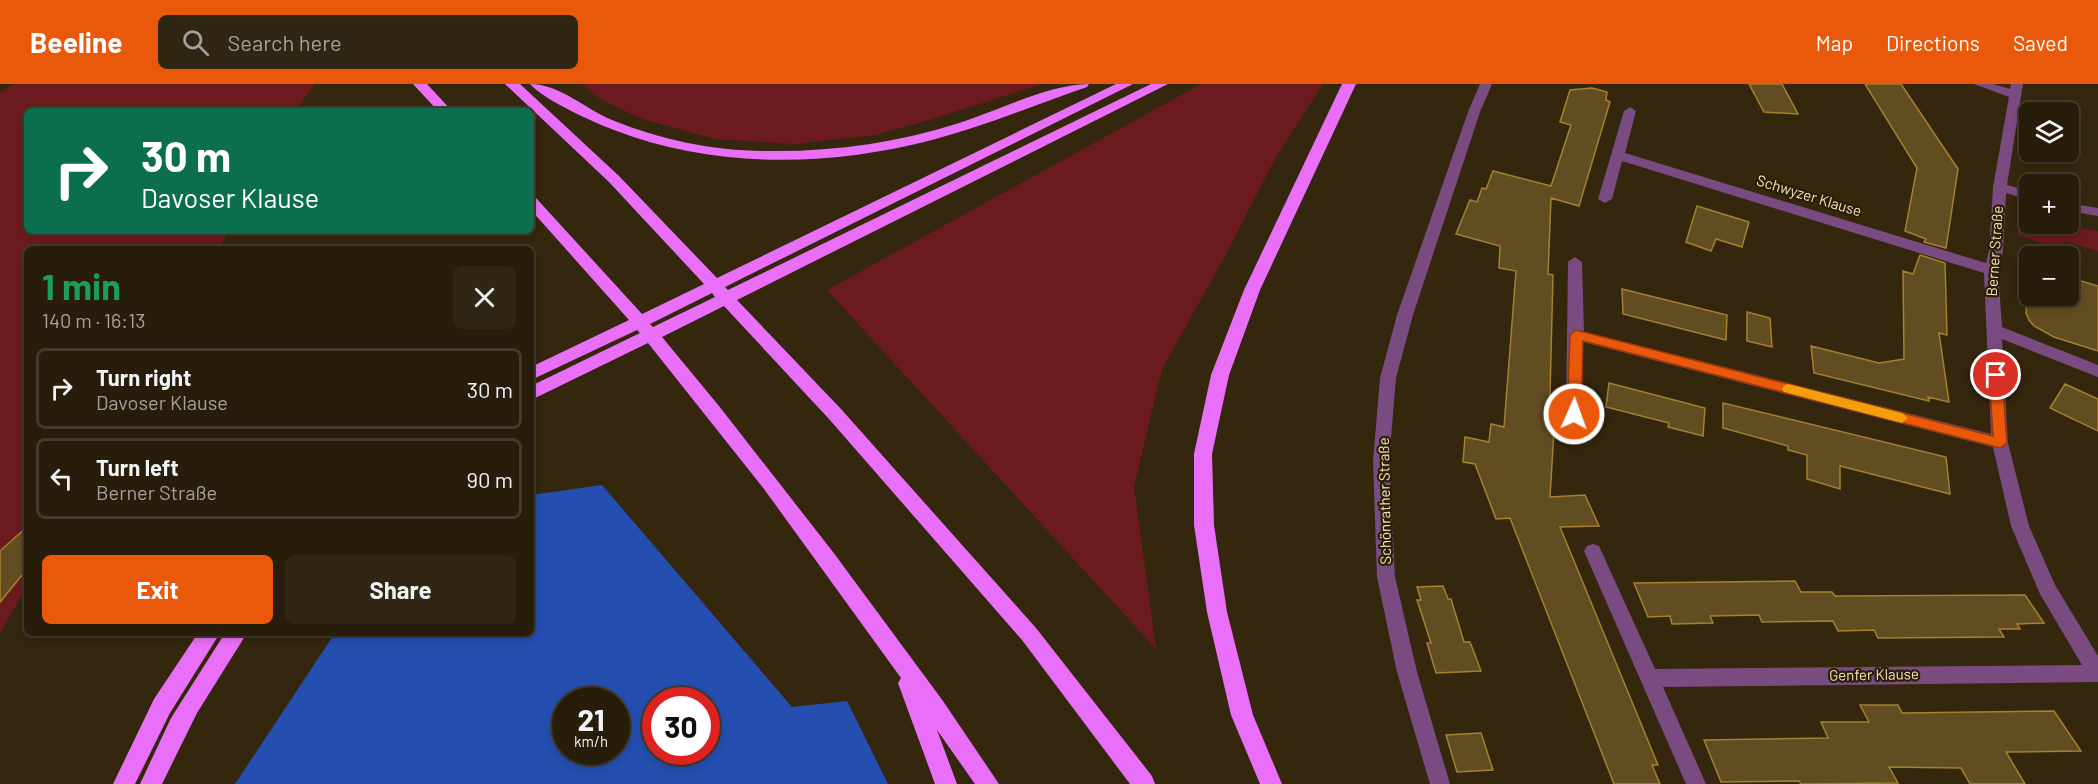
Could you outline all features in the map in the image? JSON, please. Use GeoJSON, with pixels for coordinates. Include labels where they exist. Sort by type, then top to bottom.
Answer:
{"type":"FeatureCollection","features":[{"type":"Feature","properties":{"kind":"highway"},"geometry":{"type":"LineString","coordinates":[[420,84],[442,108]]}},
{"type":"Feature","properties":{"kind":"highway"},"geometry":{"type":"LineString","coordinates":[[512,84],[622,188],[835,414],[1029,634],[1144,784]]}},
{"type":"Feature","properties":{"kind":"highway"},"geometry":{"type":"LineString","coordinates":[[537,84],[605,122],[670,143],[752,154],[796,155],[873,148],[926,137],[1082,84]]}},
{"type":"Feature","properties":{"kind":"highway"},"geometry":{"type":"LineString","coordinates":[[774,266],[1126,84]]}},
{"type":"Feature","properties":{"kind":"highway"},"geometry":{"type":"LineString","coordinates":[[534,373],[595,351],[1161,84]]}},
{"type":"Feature","properties":{"kind":"highway"},"geometry":{"type":"LineString","coordinates":[[1271,784],[1242,716],[1217,612],[1204,525],[1203,454],[1220,375],[1252,290],[1319,143],[1349,84]]}},
{"type":"Feature","properties":{"kind":"highway"},"geometry":{"type":"LineString","coordinates":[[534,204],[599,274],[749,456],[900,659],[988,784]]}},
{"type":"Feature","properties":{"kind":"highway"},"geometry":{"type":"LineString","coordinates":[[534,392],[595,351]]}},
{"type":"Feature","properties":{"kind":"highway"},"geometry":{"type":"LineString","coordinates":[[124,784],[166,699],[208,636]]}},
{"type":"Feature","properties":{"kind":"highway"},"geometry":{"type":"LineString","coordinates":[[151,784],[181,720],[235,636]]}},
{"type":"Feature","properties":{"kind":"highway"},"geometry":{"type":"LineString","coordinates":[[900,659],[946,784]]}},
{"type":"Feature","properties":{"kind":"street","name":"Schönrather Straße"},"geometry":{"type":"LineString","coordinates":[[1440,784],[1407,672],[1386,577],[1382,461],[1388,378],[1399,336],[1470,123],[1486,84]]}},
{"type":"Feature","properties":{"kind":"street"},"geometry":{"type":"LineString","coordinates":[[1980,84],[2016,90]]}},
{"type":"Feature","properties":{"kind":"street","name":"Berner Straße"},"geometry":{"type":"LineString","coordinates":[[2016,90],[2000,187],[1996,251],[1991,270],[2000,443],[2020,526],[2043,579],[2098,673]]}},
{"type":"Feature","properties":{"kind":"street"},"geometry":{"type":"LineString","coordinates":[[1605,199],[1630,111]]}},
{"type":"Feature","properties":{"kind":"street","name":"Schwyzer Klause"},"geometry":{"type":"LineString","coordinates":[[1618,154],[1991,270]]}},
{"type":"Feature","properties":{"kind":"street"},"geometry":{"type":"LineString","coordinates":[[2000,187],[2019,193]]}},
{"type":"Feature","properties":{"kind":"street"},"geometry":{"type":"LineString","coordinates":[[2079,209],[2098,212]]}},
{"type":"Feature","properties":{"kind":"street"},"geometry":{"type":"LineString","coordinates":[[1574,414],[1575,262]]}},
{"type":"Feature","properties":{"kind":"street"},"geometry":{"type":"LineString","coordinates":[[1993,329],[2098,371]]}},
{"type":"Feature","properties":{"kind":"street"},"geometry":{"type":"LineString","coordinates":[[1576,335],[2000,443]]}},
{"type":"Feature","properties":{"kind":"street"},"geometry":{"type":"LineString","coordinates":[[1593,550],[1696,784]]}},
{"type":"Feature","properties":{"kind":"street","name":"Genfer Klause"},"geometry":{"type":"LineString","coordinates":[[1650,678],[2098,673]]}},
{"type":"Feature","properties":{"kind":"shaded area"},"geometry":{"type":"Polygon","coordinates":[[[14,84],[315,84],[297,108],[24,108],[24,234],[227,234],[221,246],[24,246],[24,591],[0,633],[0,93],[14,84]]]}},
{"type":"Feature","properties":{"kind":"shaded area"},"geometry":{"type":"Polygon","coordinates":[[[582,84],[1042,84],[875,135],[795,144],[715,139],[642,119],[600,99],[582,84]]]}},
{"type":"Feature","properties":{"kind":"shaded area"},"geometry":{"type":"Polygon","coordinates":[[[1201,84],[1323,84],[1276,157],[1224,258],[1162,369],[1134,487],[1156,649],[827,290],[1201,84]]]}},
{"type":"Feature","properties":{"kind":"shaded area"},"geometry":{"type":"Polygon","coordinates":[[[2019,212],[2019,234],[2079,234],[2079,228],[2098,231],[2098,251],[2064,241],[2063,246],[2053,246],[2018,236],[2019,212]]]}},
{"type":"Feature","properties":{"kind":"water"},"geometry":{"type":"Polygon","coordinates":[[[602,485],[792,707],[847,701],[888,784],[235,784],[333,636],[534,636],[534,495],[602,485]]]}},
{"type":"Feature","properties":{"kind":"building"},"geometry":{"type":"Polygon","coordinates":[[[1749,84],[1782,84],[1798,114],[1764,112],[1749,84]]]}},
{"type":"Feature","properties":{"kind":"building"},"geometry":{"type":"Polygon","coordinates":[[[1865,84],[1901,84],[1958,169],[1946,248],[1924,242],[1926,239],[1905,231],[1917,168],[1865,84]]]}},
{"type":"Feature","properties":{"kind":"building"},"geometry":{"type":"Polygon","coordinates":[[[1592,88],[1607,92],[1606,100],[1610,102],[1579,206],[1551,198],[1548,274],[1553,275],[1550,395],[1556,397],[1550,497],[1585,495],[1599,526],[1560,527],[1658,765],[1652,765],[1660,784],[1614,784],[1510,518],[1496,519],[1475,464],[1463,462],[1465,437],[1489,442],[1491,424],[1504,427],[1516,271],[1499,268],[1500,246],[1456,234],[1470,200],[1477,202],[1482,188],[1486,189],[1493,171],[1551,186],[1571,125],[1560,122],[1570,90],[1592,88]]]}},
{"type":"Feature","properties":{"kind":"building"},"geometry":{"type":"Polygon","coordinates":[[[1697,206],[1749,222],[1742,247],[1716,239],[1711,251],[1686,242],[1697,206]]]}},
{"type":"Feature","properties":{"kind":"building"},"geometry":{"type":"Polygon","coordinates":[[[1920,255],[1945,263],[1947,335],[1939,333],[1949,402],[1928,397],[1929,401],[1814,373],[1811,346],[1879,363],[1904,359],[1903,271],[1913,274],[1920,255]]]}},
{"type":"Feature","properties":{"kind":"building"},"geometry":{"type":"Polygon","coordinates":[[[2079,280],[2098,286],[2098,351],[2054,337],[2034,326],[2026,313],[2026,306],[2079,306],[2079,280]]]}},
{"type":"Feature","properties":{"kind":"building"},"geometry":{"type":"Polygon","coordinates":[[[1622,289],[1727,315],[1726,340],[1623,314],[1622,289]]]}},
{"type":"Feature","properties":{"kind":"building"},"geometry":{"type":"Polygon","coordinates":[[[1747,312],[1770,318],[1772,347],[1747,341],[1747,312]]]}},
{"type":"Feature","properties":{"kind":"building"},"geometry":{"type":"Polygon","coordinates":[[[1609,383],[1705,408],[1703,436],[1668,427],[1669,423],[1606,407],[1609,383]]]}},
{"type":"Feature","properties":{"kind":"building"},"geometry":{"type":"Polygon","coordinates":[[[2065,384],[2098,399],[2098,431],[2050,408],[2065,384]]]}},
{"type":"Feature","properties":{"kind":"building"},"geometry":{"type":"Polygon","coordinates":[[[1723,403],[1946,457],[1950,494],[1840,466],[1840,489],[1807,479],[1807,455],[1788,450],[1788,446],[1723,428],[1723,403]]]}},
{"type":"Feature","properties":{"kind":"building"},"geometry":{"type":"Polygon","coordinates":[[[24,530],[24,573],[0,602],[0,551],[24,530]]]}},
{"type":"Feature","properties":{"kind":"building"},"geometry":{"type":"Polygon","coordinates":[[[1795,581],[1801,592],[1832,592],[1835,596],[2025,595],[2044,623],[2017,624],[2020,629],[1999,629],[2004,637],[1878,638],[1874,630],[1838,631],[1833,621],[1762,622],[1759,615],[1710,616],[1713,623],[1672,624],[1670,616],[1648,617],[1634,583],[1795,581]]]}},
{"type":"Feature","properties":{"kind":"building"},"geometry":{"type":"Polygon","coordinates":[[[1443,586],[1448,599],[1451,599],[1464,642],[1470,642],[1481,671],[1436,673],[1427,643],[1431,643],[1417,600],[1421,600],[1417,587],[1443,586]]]}},
{"type":"Feature","properties":{"kind":"building"},"geometry":{"type":"Polygon","coordinates":[[[1860,705],[1898,705],[1902,713],[2054,711],[2081,751],[2006,752],[2025,784],[1970,784],[1961,768],[1889,767],[1898,783],[1721,782],[1704,740],[1828,738],[1821,722],[1869,722],[1860,705]]]}},
{"type":"Feature","properties":{"kind":"building"},"geometry":{"type":"Polygon","coordinates":[[[1481,733],[1493,770],[1457,772],[1446,735],[1481,733]]]}},
{"type":"Feature","properties":{"kind":"slow traffic"},"geometry":{"type":"LineString","coordinates":[[1788,389],[1902,418]]}},
{"type":"Feature","properties":{"kind":"route"},"geometry":{"type":"LineString","coordinates":[[1574,414],[1576,335],[2000,443],[1996,375]]}}]}
